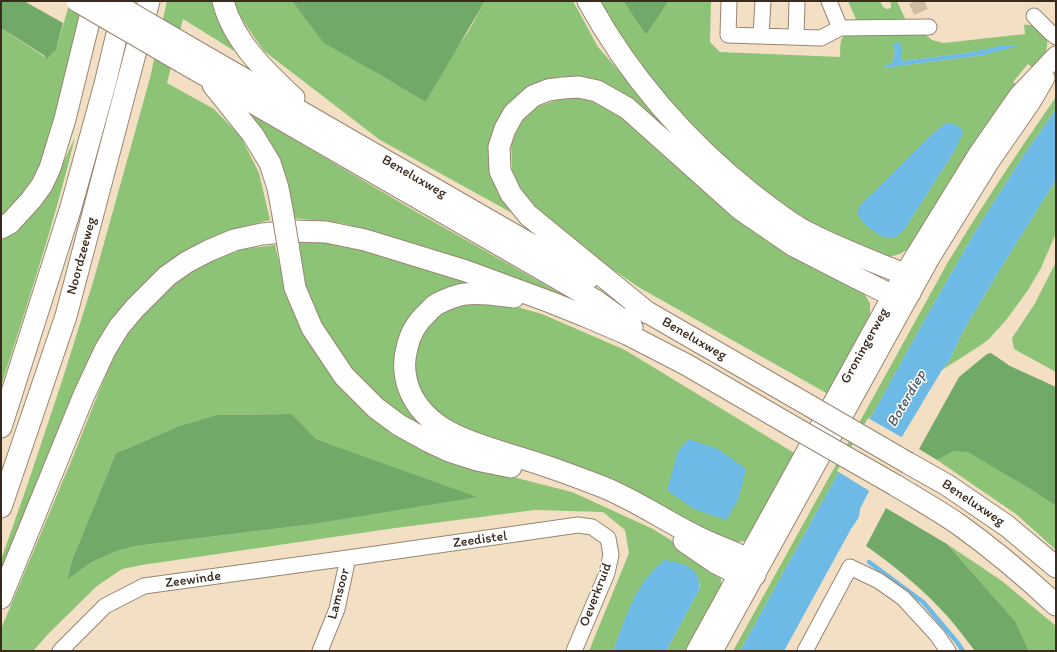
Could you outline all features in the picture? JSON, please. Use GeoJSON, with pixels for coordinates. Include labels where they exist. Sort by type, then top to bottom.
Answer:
{"type":"FeatureCollection","features":[{"type":"Feature","properties":{"kind":"highway"},"geometry":{"type":"LineString","coordinates":[[77,1],[197,65],[595,300],[687,365]]}},
{"type":"Feature","properties":{"kind":"highway"},"geometry":{"type":"LineString","coordinates":[[1,228],[10,223],[31,200],[42,185],[50,168],[65,119],[94,1]]}},
{"type":"Feature","properties":{"kind":"highway"},"geometry":{"type":"LineString","coordinates":[[110,1],[197,65],[323,124]]}},
{"type":"Feature","properties":{"kind":"highway","name":"Noordzeeweg"},"geometry":{"type":"LineString","coordinates":[[1,427],[71,207],[126,1]]}},
{"type":"Feature","properties":{"kind":"highway","name":"Noordzeeweg"},"geometry":{"type":"LineString","coordinates":[[1,507],[66,316],[149,1]]}},
{"type":"Feature","properties":{"kind":"highway"},"geometry":{"type":"LineString","coordinates":[[223,1],[226,14],[241,43],[280,85],[323,124]]}},
{"type":"Feature","properties":{"kind":"highway"},"geometry":{"type":"LineString","coordinates":[[588,1],[598,20],[618,51],[641,82],[682,130],[728,174],[766,205],[800,228],[831,244],[902,288]]}},
{"type":"Feature","properties":{"kind":"highway"},"geometry":{"type":"LineString","coordinates":[[197,65],[253,135],[270,163],[278,188],[295,288],[312,328],[344,376],[376,408],[400,425],[449,451],[477,460],[532,472],[568,483],[602,497],[661,526],[716,563],[747,569]]}},
{"type":"Feature","properties":{"kind":"highway"},"geometry":{"type":"LineString","coordinates":[[648,313],[528,215],[511,194],[500,171],[499,147],[505,129],[514,113],[533,96],[548,90],[579,87],[603,94],[627,108],[740,209],[794,246],[849,274],[902,288]]}},
{"type":"Feature","properties":{"kind":"highway","name":"Beneluxweg"},"geometry":{"type":"LineString","coordinates":[[323,124],[908,462],[1007,526],[1056,567]]}},
{"type":"Feature","properties":{"kind":"highway"},"geometry":{"type":"LineString","coordinates":[[1,598],[84,394],[105,350],[119,327],[167,276],[208,251],[234,240],[262,234],[292,231],[326,232],[365,240],[426,258],[550,302],[628,334],[687,365]]}},
{"type":"Feature","properties":{"kind":"highway"},"geometry":{"type":"LineString","coordinates":[[550,302],[514,297],[464,294],[448,298],[435,305],[420,319],[409,339],[406,352],[404,365],[406,379],[411,394],[419,408],[428,418],[451,433],[472,442],[568,473],[606,488],[643,506],[689,533],[726,548],[747,569]]}},
{"type":"Feature","properties":{"kind":"highway","name":"Beneluxweg"},"geometry":{"type":"LineString","coordinates":[[687,365],[937,510],[980,540],[1022,574],[1056,605]]}},
{"type":"Feature","properties":{"kind":"main road","name":"Groningerweg"},"geometry":{"type":"LineString","coordinates":[[924,254],[978,154],[1019,95],[1056,56]]}},
{"type":"Feature","properties":{"kind":"main road","name":"Groningerweg"},"geometry":{"type":"LineString","coordinates":[[696,651],[747,569],[902,288],[924,254],[1031,102],[1056,60]]}},
{"type":"Feature","properties":{"kind":"main road","name":"Groningerweg"},"geometry":{"type":"LineString","coordinates":[[713,651],[747,569]]}},
{"type":"Feature","properties":{"kind":"street"},"geometry":{"type":"LineString","coordinates":[[729,1],[728,34],[821,38],[840,28],[929,27]]}},
{"type":"Feature","properties":{"kind":"street"},"geometry":{"type":"LineString","coordinates":[[761,36],[763,1]]}},
{"type":"Feature","properties":{"kind":"street"},"geometry":{"type":"LineString","coordinates":[[796,37],[797,1]]}},
{"type":"Feature","properties":{"kind":"street"},"geometry":{"type":"LineString","coordinates":[[829,1],[840,28]]}},
{"type":"Feature","properties":{"kind":"street"},"geometry":{"type":"LineString","coordinates":[[1034,16],[1056,37]]}},
{"type":"Feature","properties":{"kind":"street","name":"Zeedistel"},"geometry":{"type":"LineString","coordinates":[[348,558],[578,526],[592,527],[608,538]]}},
{"type":"Feature","properties":{"kind":"street","name":"Oeverkruid"},"geometry":{"type":"LineString","coordinates":[[574,651],[607,573],[611,555],[608,538]]}},
{"type":"Feature","properties":{"kind":"street","name":"Zeewinde"},"geometry":{"type":"LineString","coordinates":[[60,651],[105,606],[144,586],[348,558]]}},
{"type":"Feature","properties":{"kind":"street","name":"Lamsoor"},"geometry":{"type":"LineString","coordinates":[[320,651],[338,608],[348,558]]}},
{"type":"Feature","properties":{"kind":"street"},"geometry":{"type":"LineString","coordinates":[[805,651],[850,567],[879,582],[903,598],[937,635],[948,651]]}},
{"type":"Feature","properties":{"kind":"green space"},"geometry":{"type":"Polygon","coordinates":[[[1,1],[24,1],[63,23],[56,50],[46,59],[45,56],[1,28],[1,1]]]}},
{"type":"Feature","properties":{"kind":"green space"},"geometry":{"type":"Polygon","coordinates":[[[70,1],[86,1],[46,158],[30,186],[17,202],[1,215],[1,28],[45,57],[56,50],[70,1]]]}},
{"type":"Feature","properties":{"kind":"green space"},"geometry":{"type":"Polygon","coordinates":[[[167,1],[216,1],[222,20],[236,52],[183,19],[167,83],[214,109],[241,137],[259,173],[270,220],[237,228],[199,244],[154,274],[117,315],[1,580],[1,560],[62,381],[94,279],[150,78],[167,1]]]}},
{"type":"Feature","properties":{"kind":"green space"},"geometry":{"type":"Polygon","coordinates":[[[232,1],[292,1],[303,15],[377,73],[420,99],[468,32],[485,1],[573,1],[598,47],[693,156],[561,78],[496,137],[521,218],[380,140],[264,51],[234,8],[232,1]]]}},
{"type":"Feature","properties":{"kind":"green space"},"geometry":{"type":"Polygon","coordinates":[[[292,1],[485,1],[426,101],[420,99],[324,43],[292,1]]]}},
{"type":"Feature","properties":{"kind":"green space"},"geometry":{"type":"Polygon","coordinates":[[[595,1],[623,1],[646,35],[669,1],[711,1],[710,42],[720,52],[840,57],[840,44],[843,36],[846,34],[921,31],[932,40],[943,43],[1025,34],[1024,25],[1034,26],[1047,36],[1047,46],[1043,58],[1034,69],[1028,64],[1013,82],[1019,87],[913,245],[900,254],[894,256],[886,257],[801,226],[678,118],[595,1]],[[894,44],[893,60],[883,68],[983,55],[1016,45],[904,61],[901,59],[901,45],[894,44]],[[946,123],[890,176],[895,238],[904,230],[955,150],[946,123]]]}},
{"type":"Feature","properties":{"kind":"green space"},"geometry":{"type":"Polygon","coordinates":[[[623,1],[669,1],[646,35],[623,1]]]}},
{"type":"Feature","properties":{"kind":"green space"},"geometry":{"type":"Polygon","coordinates":[[[848,1],[880,1],[883,7],[887,9],[891,8],[890,1],[897,1],[907,23],[858,24],[848,1]]]}},
{"type":"Feature","properties":{"kind":"green space"},"geometry":{"type":"Polygon","coordinates":[[[569,96],[598,99],[861,289],[870,303],[870,317],[828,394],[640,288],[553,229],[528,204],[512,170],[511,143],[523,117],[539,106],[569,96]]]}},
{"type":"Feature","properties":{"kind":"green space"},"geometry":{"type":"Polygon","coordinates":[[[1056,97],[1056,109],[1025,153],[979,225],[837,475],[740,651],[733,651],[948,262],[1000,179],[1056,97]]]}},
{"type":"Feature","properties":{"kind":"green space"},"geometry":{"type":"Polygon","coordinates":[[[244,110],[413,210],[570,299],[379,233],[342,223],[292,218],[244,110]]]}},
{"type":"Feature","properties":{"kind":"green space"},"geometry":{"type":"Polygon","coordinates":[[[75,137],[50,231],[1,387],[1,239],[5,237],[41,202],[58,175],[75,137]]]}},
{"type":"Feature","properties":{"kind":"green space"},"geometry":{"type":"Polygon","coordinates":[[[1056,180],[1056,233],[1041,268],[1028,290],[1007,319],[989,339],[942,370],[949,361],[963,331],[1005,261],[1056,180]]]}},
{"type":"Feature","properties":{"kind":"green space"},"geometry":{"type":"Polygon","coordinates":[[[328,241],[365,247],[482,287],[405,334],[431,436],[355,381],[310,307],[296,243],[328,241]]]}},
{"type":"Feature","properties":{"kind":"green space"},"geometry":{"type":"Polygon","coordinates":[[[275,245],[285,288],[333,377],[501,474],[572,492],[653,529],[712,566],[721,577],[721,594],[689,651],[666,651],[699,590],[700,583],[632,602],[613,651],[589,651],[629,553],[625,530],[603,512],[535,510],[395,528],[122,569],[97,586],[49,633],[33,651],[1,651],[1,629],[115,352],[140,314],[173,282],[206,262],[244,249],[275,245]],[[292,414],[216,415],[179,426],[116,453],[72,560],[67,580],[90,563],[117,551],[136,546],[306,525],[337,447],[315,438],[292,414]]]}},
{"type":"Feature","properties":{"kind":"green space"},"geometry":{"type":"Polygon","coordinates":[[[1056,262],[1056,372],[1014,349],[1012,338],[1034,305],[1056,262]]]}},
{"type":"Feature","properties":{"kind":"green space"},"geometry":{"type":"Polygon","coordinates":[[[489,299],[542,314],[625,350],[796,454],[755,531],[745,541],[726,544],[481,440],[427,408],[413,385],[416,341],[440,311],[460,300],[489,299]]]}},
{"type":"Feature","properties":{"kind":"green space"},"geometry":{"type":"Polygon","coordinates":[[[991,353],[1010,366],[1056,387],[1056,506],[968,452],[954,451],[937,460],[919,449],[959,377],[987,354],[991,353]]]}},
{"type":"Feature","properties":{"kind":"green space"},"geometry":{"type":"Polygon","coordinates":[[[292,414],[315,438],[477,497],[306,525],[136,546],[117,551],[90,563],[67,580],[72,560],[116,453],[179,426],[216,415],[292,414]]]}},
{"type":"Feature","properties":{"kind":"green space"},"geometry":{"type":"Polygon","coordinates":[[[954,451],[968,451],[1056,506],[1056,550],[1016,514],[937,460],[954,451]]]}},
{"type":"Feature","properties":{"kind":"green space"},"geometry":{"type":"Polygon","coordinates":[[[886,508],[947,544],[1015,621],[1029,651],[975,651],[952,621],[929,597],[898,570],[866,546],[886,508]]]}},
{"type":"Feature","properties":{"kind":"green space"},"geometry":{"type":"Polygon","coordinates":[[[947,544],[1002,581],[1056,626],[1056,651],[1029,651],[1015,621],[947,544]]]}},
{"type":"Feature","properties":{"kind":"water"},"geometry":{"type":"Polygon","coordinates":[[[898,42],[901,45],[901,59],[904,61],[973,52],[999,46],[1018,46],[983,55],[883,68],[893,60],[894,44],[898,42]]]}},
{"type":"Feature","properties":{"kind":"water","name":"Boterdiep"},"geometry":{"type":"Polygon","coordinates":[[[1056,109],[1056,180],[963,331],[949,361],[942,370],[867,495],[860,509],[859,517],[784,651],[740,651],[837,475],[979,225],[1025,153],[1056,109]]]}},
{"type":"Feature","properties":{"kind":"water"},"geometry":{"type":"Polygon","coordinates":[[[946,123],[962,129],[963,133],[955,150],[904,230],[895,238],[878,234],[860,219],[858,211],[861,205],[914,152],[946,123]]]}},
{"type":"Feature","properties":{"kind":"water"},"geometry":{"type":"Polygon","coordinates":[[[689,439],[718,449],[746,469],[738,500],[726,520],[694,509],[667,490],[678,451],[689,439]]]}},
{"type":"Feature","properties":{"kind":"water"},"geometry":{"type":"Polygon","coordinates":[[[664,560],[677,562],[694,571],[699,582],[699,590],[666,651],[613,651],[626,616],[638,590],[655,568],[664,560]]]}},
{"type":"Feature","properties":{"kind":"pier"},"geometry":{"type":"Polygon","coordinates":[[[868,418],[903,438],[871,492],[837,471],[868,418]]]}},
{"type":"Feature","properties":{"kind":"waterway"},"geometry":{"type":"LineString","coordinates":[[869,562],[923,602],[963,651]]}},
{"type":"Feature","properties":{"kind":"tunnel"},"geometry":{"type":"LineString","coordinates":[[916,1],[921,12]]}}]}
